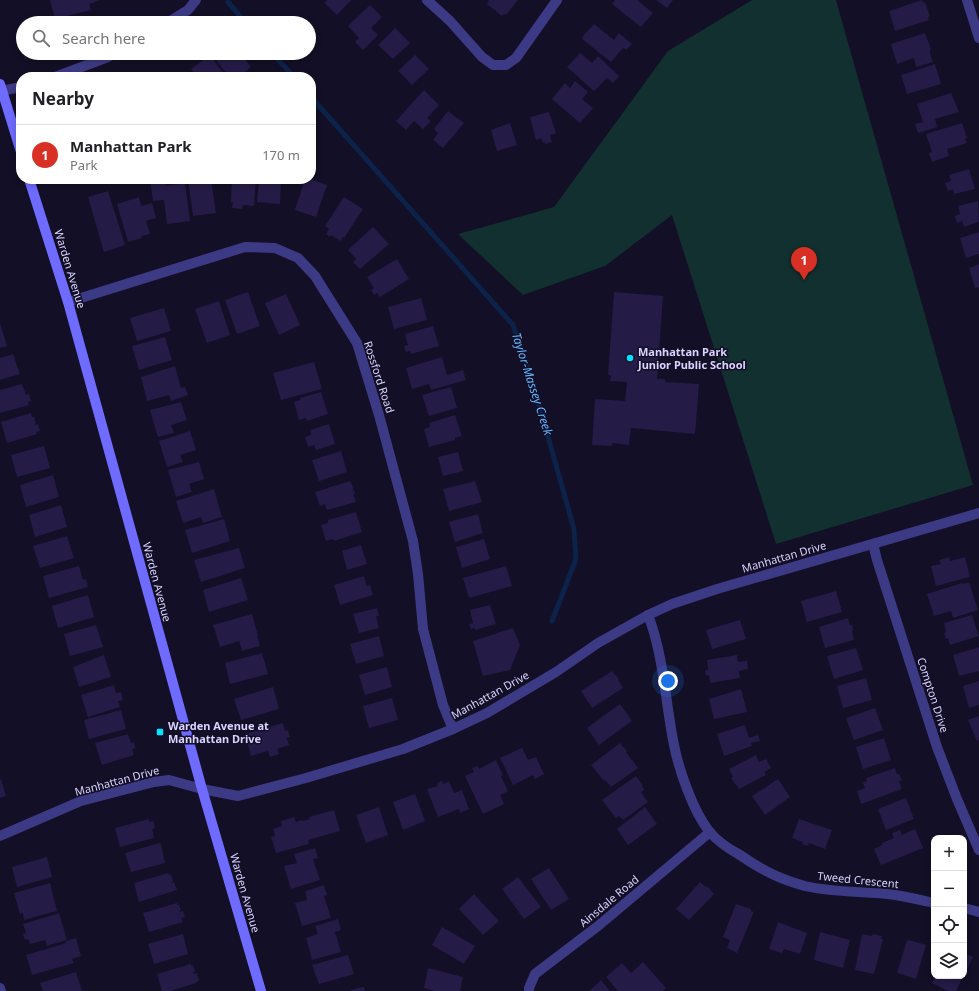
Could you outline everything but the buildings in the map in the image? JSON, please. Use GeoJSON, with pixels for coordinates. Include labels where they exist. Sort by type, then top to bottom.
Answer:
{"type":"FeatureCollection","features":[{"type":"Feature","properties":{"kind":"main road"},"geometry":{"type":"LineString","coordinates":[[1,89],[16,136]]}},
{"type":"Feature","properties":{"kind":"main road","name":"Warden Avenue"},"geometry":{"type":"LineString","coordinates":[[31,184],[68,302],[202,789],[261,991]]}},
{"type":"Feature","properties":{"kind":"street"},"geometry":{"type":"LineString","coordinates":[[178,16],[188,10],[196,0]]}},
{"type":"Feature","properties":{"kind":"street"},"geometry":{"type":"LineString","coordinates":[[427,0],[450,21],[482,57],[493,65],[506,66],[516,58],[557,0]]}},
{"type":"Feature","properties":{"kind":"street"},"geometry":{"type":"LineString","coordinates":[[967,0],[979,38]]}},
{"type":"Feature","properties":{"kind":"street"},"geometry":{"type":"LineString","coordinates":[[68,72],[100,60]]}},
{"type":"Feature","properties":{"kind":"street"},"geometry":{"type":"LineString","coordinates":[[1,89],[16,88]]}},
{"type":"Feature","properties":{"kind":"street","name":"Rossford Road"},"geometry":{"type":"LineString","coordinates":[[68,302],[245,247],[275,248],[298,258],[315,276],[357,343],[377,408],[413,541],[418,574],[423,629],[443,704],[453,729]]}},
{"type":"Feature","properties":{"kind":"street","name":"Manhattan Drive"},"geometry":{"type":"LineString","coordinates":[[0,836],[81,801],[154,782],[169,780],[202,789],[238,796],[306,778],[402,749],[453,729],[486,713],[520,694],[598,643],[648,615],[672,604],[717,589],[979,513]]}},
{"type":"Feature","properties":{"kind":"street","name":"Compton Drive"},"geometry":{"type":"LineString","coordinates":[[873,544],[937,747],[979,850]]}},
{"type":"Feature","properties":{"kind":"street","name":"Tweed Crescent"},"geometry":{"type":"LineString","coordinates":[[648,615],[655,633],[674,746],[683,780],[701,818],[710,832],[734,852],[766,872],[784,880],[806,886],[835,891],[896,895],[931,902]]}},
{"type":"Feature","properties":{"kind":"street","name":"Ainsdale Road"},"geometry":{"type":"LineString","coordinates":[[530,991],[529,988],[535,974],[560,957],[710,832]]}},
{"type":"Feature","properties":{"kind":"street"},"geometry":{"type":"LineString","coordinates":[[967,909],[979,912]]}},
{"type":"Feature","properties":{"kind":"green space"},"geometry":{"type":"Polygon","coordinates":[[[752,0],[836,0],[973,485],[776,544],[672,215],[605,266],[523,295],[458,234],[554,207],[668,51],[752,0]]]}},
{"type":"Feature","properties":{"kind":"waterway","name":"Taylor-Massey Creek"},"geometry":{"type":"LineString","coordinates":[[228,2],[240,16]]}},
{"type":"Feature","properties":{"kind":"waterway","name":"Taylor-Massey Creek"},"geometry":{"type":"LineString","coordinates":[[278,60],[289,72]]}},
{"type":"Feature","properties":{"kind":"waterway","name":"Taylor-Massey Creek"},"geometry":{"type":"LineString","coordinates":[[316,103],[513,325],[536,394],[574,529],[576,559],[552,621]]}},
{"type":"Feature","properties":{"kind":"place","name":"Manhattan Park"},"geometry":{"type":"Point","coordinates":[804,280]}},
{"type":"Feature","properties":{"kind":"place","name":"Manhattan Park Junior Public School"},"geometry":{"type":"Point","coordinates":[630,358]}},
{"type":"Feature","properties":{"kind":"place","name":"Warden Avenue at Manhattan Drive"},"geometry":{"type":"Point","coordinates":[160,732]}}]}
